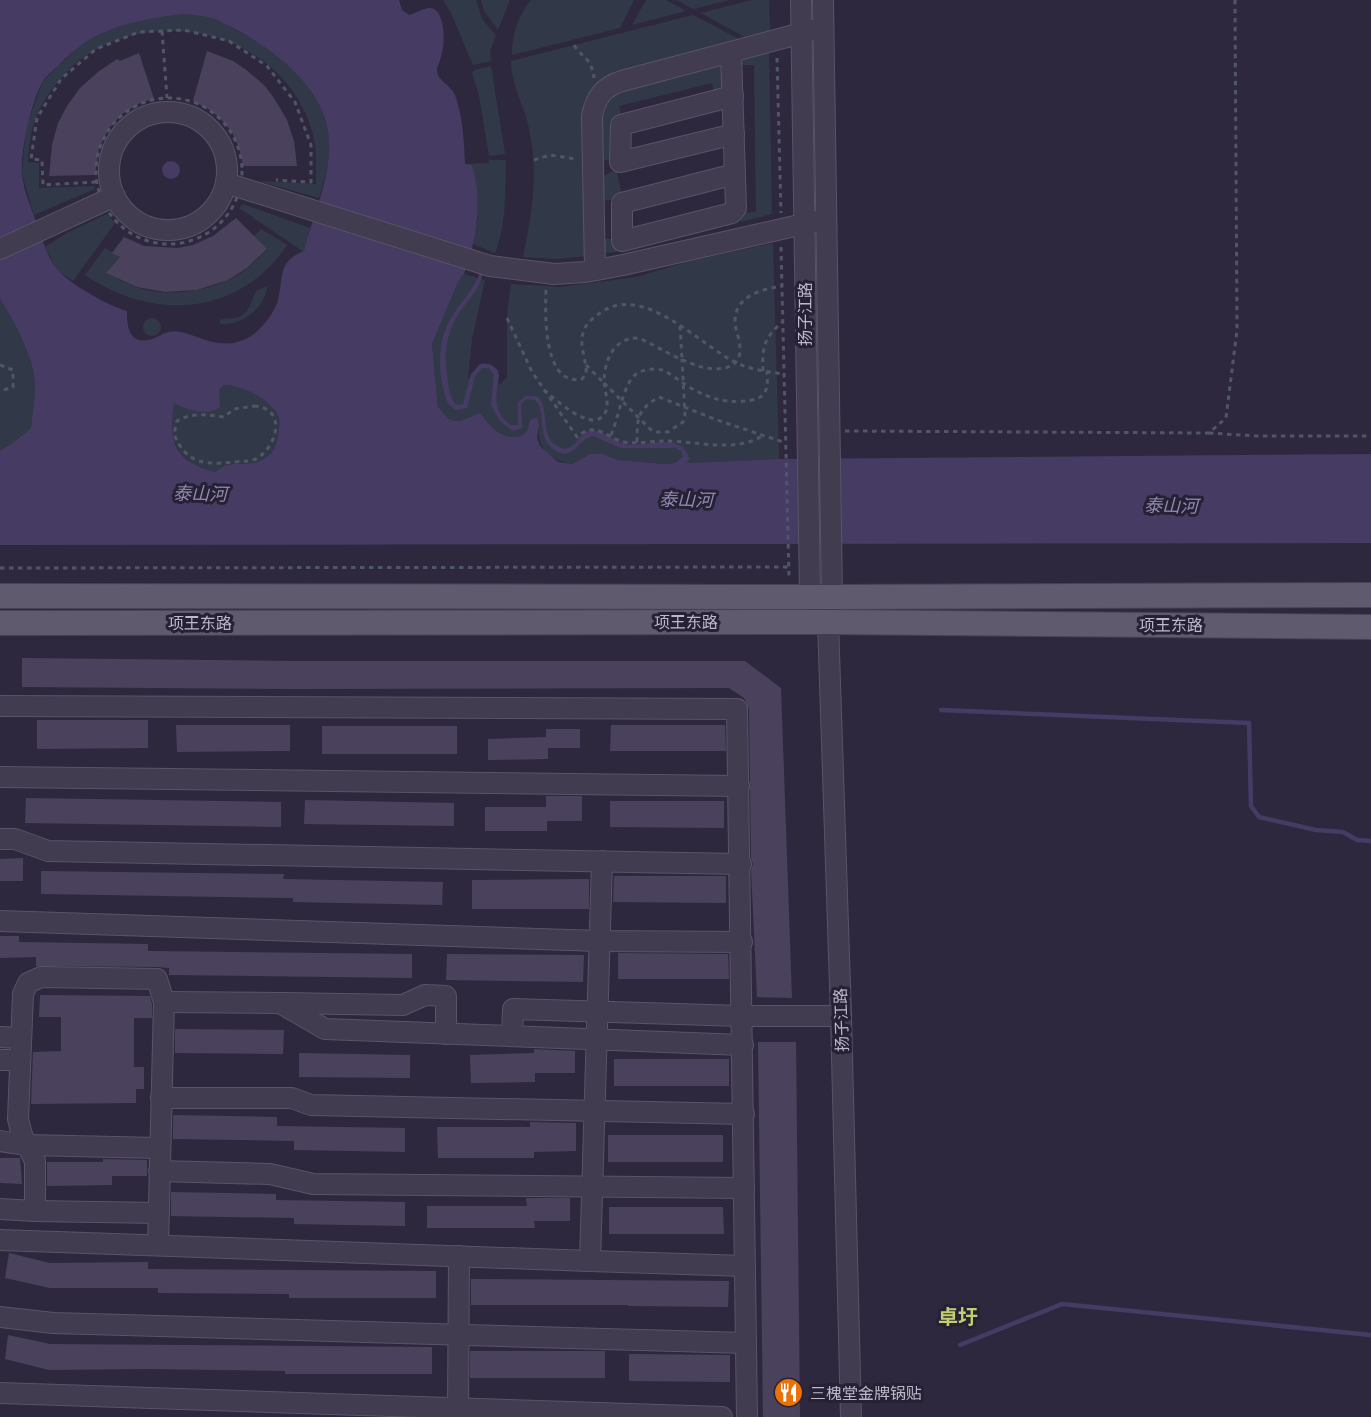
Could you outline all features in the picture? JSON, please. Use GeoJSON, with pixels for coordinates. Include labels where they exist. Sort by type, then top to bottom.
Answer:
{"type":"FeatureCollection","features":[{"type":"Feature","properties":{"kind":"main road","name":"项王东路"},"geometry":{"type":"LineString","coordinates":[[0,596],[1371,595]]}},
{"type":"Feature","properties":{"kind":"main road","name":"项王东路"},"geometry":{"type":"LineString","coordinates":[[0,623],[828,622],[1371,627]]}},
{"type":"Feature","properties":{"kind":"street","name":"扬子江路"},"geometry":{"type":"LineString","coordinates":[[801,0],[810,551],[828,622],[851,1417]]}},
{"type":"Feature","properties":{"kind":"street","name":"扬子江路"},"geometry":{"type":"LineString","coordinates":[[821,597],[831,550],[823,0]]}},
{"type":"Feature","properties":{"kind":"street"},"geometry":{"type":"LineString","coordinates":[[595,270],[592,116],[594,104],[601,91],[622,81],[823,27]]}},
{"type":"Feature","properties":{"kind":"street"},"geometry":{"type":"LineString","coordinates":[[731,52],[733,96],[736,208],[732,213],[622,241],[622,203],[735,174]]}},
{"type":"Feature","properties":{"kind":"street"},"geometry":{"type":"LineString","coordinates":[[620,162],[621,126],[733,96]]}},
{"type":"Feature","properties":{"kind":"street"},"geometry":{"type":"LineString","coordinates":[[108,199],[110,158],[117,140],[130,126],[146,116],[165,111],[184,114],[202,122],[216,135],[225,152],[233,185]]}},
{"type":"Feature","properties":{"kind":"street"},"geometry":{"type":"LineString","coordinates":[[593,164],[620,162],[734,134]]}},
{"type":"Feature","properties":{"kind":"street"},"geometry":{"type":"LineString","coordinates":[[108,199],[142,224],[161,229],[181,228],[200,221],[215,208],[225,190],[233,185],[490,266],[546,273],[595,270],[623,265],[826,219]]}},
{"type":"Feature","properties":{"kind":"street"},"geometry":{"type":"LineString","coordinates":[[0,249],[108,199]]}},
{"type":"Feature","properties":{"kind":"street"},"geometry":{"type":"LineString","coordinates":[[0,706],[737,709],[741,864],[747,1417]]}},
{"type":"Feature","properties":{"kind":"street"},"geometry":{"type":"LineString","coordinates":[[0,777],[739,786]]}},
{"type":"Feature","properties":{"kind":"street"},"geometry":{"type":"LineString","coordinates":[[0,839],[15,839],[48,851],[741,864]]}},
{"type":"Feature","properties":{"kind":"street"},"geometry":{"type":"LineString","coordinates":[[590,1261],[602,861]]}},
{"type":"Feature","properties":{"kind":"street"},"geometry":{"type":"LineString","coordinates":[[0,921],[600,941],[742,942]]}},
{"type":"Feature","properties":{"kind":"street"},"geometry":{"type":"LineString","coordinates":[[35,1210],[35,1161],[26,1145],[18,1119],[23,994],[28,983],[41,977],[157,979],[163,992],[164,1002],[158,1245]]}},
{"type":"Feature","properties":{"kind":"street"},"geometry":{"type":"LineString","coordinates":[[164,1002],[403,1005],[425,995],[446,996],[446,1034]]}},
{"type":"Feature","properties":{"kind":"street"},"geometry":{"type":"LineString","coordinates":[[280,1003],[325,1029],[743,1045]]}},
{"type":"Feature","properties":{"kind":"street"},"geometry":{"type":"LineString","coordinates":[[512,1036],[513,1010],[742,1016],[841,1016]]}},
{"type":"Feature","properties":{"kind":"street"},"geometry":{"type":"LineString","coordinates":[[0,1037],[21,1038]]}},
{"type":"Feature","properties":{"kind":"street"},"geometry":{"type":"LineString","coordinates":[[0,1060],[20,1060]]}},
{"type":"Feature","properties":{"kind":"street"},"geometry":{"type":"LineString","coordinates":[[161,1098],[292,1098],[311,1105],[744,1114]]}},
{"type":"Feature","properties":{"kind":"street"},"geometry":{"type":"LineString","coordinates":[[0,1141],[26,1145],[160,1148]]}},
{"type":"Feature","properties":{"kind":"street"},"geometry":{"type":"LineString","coordinates":[[159,1172],[270,1174],[313,1184],[744,1188]]}},
{"type":"Feature","properties":{"kind":"street"},"geometry":{"type":"LineString","coordinates":[[0,1209],[159,1213]]}},
{"type":"Feature","properties":{"kind":"street"},"geometry":{"type":"LineString","coordinates":[[0,1240],[745,1266]]}},
{"type":"Feature","properties":{"kind":"street"},"geometry":{"type":"LineString","coordinates":[[458,1408],[459,1256]]}},
{"type":"Feature","properties":{"kind":"street"},"geometry":{"type":"LineString","coordinates":[[0,1317],[53,1323],[746,1342]]}},
{"type":"Feature","properties":{"kind":"street"},"geometry":{"type":"LineString","coordinates":[[0,1393],[723,1417]]}},
{"type":"Feature","properties":{"kind":"path"},"geometry":{"type":"LineString","coordinates":[[1209,433],[1226,418],[1237,330],[1235,0]]}},
{"type":"Feature","properties":{"kind":"path"},"geometry":{"type":"LineString","coordinates":[[96,182],[43,185],[42,160],[30,159],[38,118],[61,79],[96,50],[139,32],[184,30],[228,41],[267,66],[296,102],[311,145],[311,182],[265,179]]}},
{"type":"Feature","properties":{"kind":"path"},"geometry":{"type":"LineString","coordinates":[[162,31],[166,98]]}},
{"type":"Feature","properties":{"kind":"path"},"geometry":{"type":"LineString","coordinates":[[574,45],[592,66],[595,80],[601,91]]}},
{"type":"Feature","properties":{"kind":"path"},"geometry":{"type":"LineString","coordinates":[[166,98],[193,102],[210,110],[221,119],[232,132],[243,166],[233,185],[231,210],[214,229],[192,241],[167,245],[142,240],[120,227],[108,213],[108,199],[96,182],[95,166],[99,148],[109,128],[122,114],[142,102],[166,98]]}},
{"type":"Feature","properties":{"kind":"path"},"geometry":{"type":"LineString","coordinates":[[534,160],[550,155],[593,164]]}},
{"type":"Feature","properties":{"kind":"path"},"geometry":{"type":"LineString","coordinates":[[546,273],[546,332],[550,352],[560,371],[568,377],[576,380],[582,379],[586,374],[582,341],[583,332],[590,320],[604,310],[619,305],[640,307],[657,312],[735,362],[784,374]]}},
{"type":"Feature","properties":{"kind":"path"},"geometry":{"type":"LineString","coordinates":[[544,390],[574,414],[593,420],[601,417],[606,411],[604,383],[609,356],[617,345],[630,338],[639,338],[700,367],[724,370],[735,362],[740,350],[735,321],[739,307],[759,291],[782,286]]}},
{"type":"Feature","properties":{"kind":"path"},"geometry":{"type":"LineString","coordinates":[[507,318],[527,362],[577,437],[591,430],[601,431],[624,442],[687,441],[703,444],[739,444],[756,440],[762,436]]}},
{"type":"Feature","properties":{"kind":"path"},"geometry":{"type":"LineString","coordinates":[[611,435],[628,384],[635,375],[641,372],[660,370],[720,401],[737,402],[758,398],[765,393],[768,385],[764,346],[770,334],[783,321]]}},
{"type":"Feature","properties":{"kind":"path"},"geometry":{"type":"LineString","coordinates":[[585,363],[650,429],[655,432],[668,432],[680,425],[685,416],[680,326]]}},
{"type":"Feature","properties":{"kind":"path"},"geometry":{"type":"LineString","coordinates":[[0,365],[13,370],[13,387],[0,391]]}},
{"type":"Feature","properties":{"kind":"path"},"geometry":{"type":"LineString","coordinates":[[637,442],[639,414],[659,397],[786,443]]}},
{"type":"Feature","properties":{"kind":"path"},"geometry":{"type":"LineString","coordinates":[[240,407],[265,407],[274,414],[276,420],[273,440],[262,455],[249,461],[209,464],[183,452],[174,434],[177,421],[190,415],[224,417],[240,407]]}},
{"type":"Feature","properties":{"kind":"path"},"geometry":{"type":"LineString","coordinates":[[829,431],[1371,436]]}},
{"type":"Feature","properties":{"kind":"path"},"geometry":{"type":"LineString","coordinates":[[786,453],[788,552]]}},
{"type":"Feature","properties":{"kind":"path"},"geometry":{"type":"LineString","coordinates":[[0,568],[789,567]]}},
{"type":"Feature","properties":{"kind":"shaded area"},"geometry":{"type":"Polygon","coordinates":[[[443,0],[476,0],[482,19],[496,35],[490,51],[491,61],[473,65],[452,15],[443,0]]]}},
{"type":"Feature","properties":{"kind":"shaded area"},"geometry":{"type":"Polygon","coordinates":[[[481,0],[510,0],[498,30],[484,11],[481,0]]]}},
{"type":"Feature","properties":{"kind":"shaded area"},"geometry":{"type":"Polygon","coordinates":[[[531,0],[634,0],[620,28],[512,55],[517,26],[531,0]]]}},
{"type":"Feature","properties":{"kind":"shaded area"},"geometry":{"type":"Polygon","coordinates":[[[646,0],[666,0],[686,11],[632,25],[646,0]]]}},
{"type":"Feature","properties":{"kind":"shaded area"},"geometry":{"type":"Polygon","coordinates":[[[677,0],[730,0],[693,9],[677,0]]]}},
{"type":"Feature","properties":{"kind":"shaded area"},"geometry":{"type":"Polygon","coordinates":[[[752,0],[769,0],[770,35],[750,40],[701,13],[752,0]]]}},
{"type":"Feature","properties":{"kind":"shaded area"},"geometry":{"type":"Polygon","coordinates":[[[183,14],[218,20],[252,39],[282,60],[308,88],[318,103],[329,139],[328,161],[319,198],[258,181],[316,184],[316,153],[313,134],[298,99],[276,71],[247,50],[214,37],[179,31],[144,33],[109,43],[77,62],[47,97],[33,126],[28,157],[28,162],[39,163],[39,188],[95,186],[95,189],[34,215],[22,174],[26,127],[43,81],[82,43],[109,30],[139,19],[183,14]]]}},
{"type":"Feature","properties":{"kind":"shaded area"},"geometry":{"type":"Polygon","coordinates":[[[693,15],[743,41],[596,90],[588,256],[556,259],[523,257],[530,223],[534,174],[528,124],[515,85],[511,61],[693,15]]]}},
{"type":"Feature","properties":{"kind":"shaded area"},"geometry":{"type":"Polygon","coordinates":[[[769,53],[772,214],[741,222],[742,213],[756,212],[754,65],[740,65],[739,59],[769,53]]]}},
{"type":"Feature","properties":{"kind":"shaded area"},"geometry":{"type":"Polygon","coordinates":[[[722,60],[726,89],[715,95],[712,83],[619,106],[622,118],[612,158],[603,161],[599,159],[595,120],[608,93],[722,60]]]}},
{"type":"Feature","properties":{"kind":"shaded area"},"geometry":{"type":"Polygon","coordinates":[[[491,66],[505,154],[489,156],[479,95],[472,73],[491,66]]]}},
{"type":"Feature","properties":{"kind":"shaded area"},"geometry":{"type":"Polygon","coordinates":[[[489,160],[506,160],[502,230],[495,253],[473,244],[478,218],[465,164],[489,163],[489,160]]]}},
{"type":"Feature","properties":{"kind":"shaded area"},"geometry":{"type":"Polygon","coordinates":[[[616,170],[622,194],[617,200],[603,200],[603,239],[617,239],[617,252],[601,253],[600,177],[616,170]]]}},
{"type":"Feature","properties":{"kind":"shaded area"},"geometry":{"type":"Polygon","coordinates":[[[243,204],[310,228],[304,252],[239,208],[243,204]]]}},
{"type":"Feature","properties":{"kind":"shaded area"},"geometry":{"type":"Polygon","coordinates":[[[107,214],[115,223],[73,281],[57,270],[45,247],[67,233],[107,214]]]}},
{"type":"Feature","properties":{"kind":"shaded area"},"geometry":{"type":"Polygon","coordinates":[[[261,229],[287,245],[267,269],[245,287],[220,298],[193,304],[166,305],[138,300],[111,290],[85,275],[105,248],[120,257],[107,273],[136,287],[164,292],[208,288],[235,277],[267,250],[254,236],[261,229]]]}},
{"type":"Feature","properties":{"kind":"shaded area"},"geometry":{"type":"Polygon","coordinates":[[[773,243],[779,459],[666,464],[618,460],[603,454],[590,454],[572,464],[557,460],[546,452],[540,441],[539,425],[528,429],[522,436],[508,436],[493,428],[480,413],[460,421],[450,420],[438,407],[432,344],[459,280],[464,274],[485,280],[472,339],[468,379],[480,365],[488,364],[498,370],[500,385],[507,377],[507,314],[511,284],[561,287],[636,277],[687,262],[773,243]]]}},
{"type":"Feature","properties":{"kind":"shaded area"},"geometry":{"type":"Polygon","coordinates":[[[267,286],[262,302],[251,314],[236,322],[220,324],[220,320],[240,317],[249,308],[256,291],[267,286]]]}},
{"type":"Feature","properties":{"kind":"shaded area"},"geometry":{"type":"Polygon","coordinates":[[[0,299],[28,352],[34,375],[35,396],[31,428],[0,451],[0,299]]]}},
{"type":"Feature","properties":{"kind":"shaded area"},"geometry":{"type":"Polygon","coordinates":[[[152,318],[158,321],[161,327],[158,333],[152,336],[146,333],[143,327],[146,321],[152,318]]]}},
{"type":"Feature","properties":{"kind":"shaded area"},"geometry":{"type":"Polygon","coordinates":[[[224,385],[246,390],[273,407],[279,421],[278,439],[270,454],[263,459],[254,463],[228,465],[215,472],[191,462],[177,448],[173,428],[174,402],[219,397],[219,390],[224,385]]]}},
{"type":"Feature","properties":{"kind":"water","name":"泰山河"},"geometry":{"type":"Polygon","coordinates":[[[0,0],[399,0],[402,10],[409,15],[431,8],[441,18],[444,39],[437,68],[438,74],[455,95],[458,103],[464,138],[465,164],[472,165],[476,185],[477,217],[472,248],[480,258],[483,267],[482,277],[479,286],[452,326],[446,353],[448,387],[456,405],[463,404],[471,374],[480,364],[489,364],[496,369],[499,375],[496,396],[500,414],[510,425],[518,425],[518,402],[526,396],[537,396],[544,409],[549,438],[561,448],[569,448],[582,435],[595,431],[604,433],[624,444],[667,442],[679,445],[690,459],[686,463],[779,459],[1371,454],[1371,543],[0,545],[0,451],[31,428],[35,386],[28,352],[0,299],[0,0]],[[183,14],[148,19],[101,34],[72,52],[46,77],[34,101],[27,127],[22,175],[28,201],[54,264],[62,275],[90,294],[127,311],[129,328],[135,338],[147,340],[172,331],[225,344],[238,342],[251,336],[268,320],[274,310],[285,265],[295,255],[304,251],[324,182],[329,140],[326,121],[319,104],[309,88],[282,60],[267,48],[220,21],[183,14]],[[470,256],[464,274],[459,280],[432,344],[438,407],[450,420],[460,421],[480,413],[498,432],[515,437],[522,436],[528,429],[530,420],[537,417],[539,425],[537,438],[540,446],[558,462],[572,464],[590,454],[603,454],[618,460],[666,464],[675,463],[683,457],[681,451],[675,448],[621,448],[593,436],[570,452],[565,454],[559,452],[552,448],[544,436],[539,405],[535,400],[527,399],[521,404],[522,428],[513,431],[500,421],[491,405],[494,374],[488,368],[482,368],[475,376],[467,408],[456,410],[449,405],[441,375],[440,352],[449,322],[478,278],[480,270],[470,256]],[[224,385],[219,390],[220,407],[209,412],[185,408],[174,403],[172,429],[177,448],[182,456],[190,462],[215,472],[228,465],[254,463],[270,454],[277,442],[279,424],[279,418],[273,407],[246,390],[224,385]]]}},
{"type":"Feature","properties":{"kind":"water"},"geometry":{"type":"Polygon","coordinates":[[[167,161],[175,161],[180,166],[178,177],[167,179],[162,174],[162,166],[167,161]]]}},
{"type":"Feature","properties":{"kind":"building"},"geometry":{"type":"Polygon","coordinates":[[[207,51],[233,61],[264,85],[287,120],[294,141],[297,166],[243,166],[232,132],[210,110],[193,101],[207,51]]]}},
{"type":"Feature","properties":{"kind":"building"},"geometry":{"type":"Polygon","coordinates":[[[139,53],[154,99],[142,102],[122,114],[109,128],[99,148],[95,175],[49,176],[52,145],[58,123],[80,88],[117,59],[120,61],[139,53]]]}},
{"type":"Feature","properties":{"kind":"building"},"geometry":{"type":"Polygon","coordinates":[[[236,218],[267,249],[247,268],[228,280],[197,290],[165,292],[137,287],[106,273],[120,257],[112,253],[124,237],[144,246],[178,248],[193,245],[213,236],[236,218]]]}},
{"type":"Feature","properties":{"kind":"building"},"geometry":{"type":"Polygon","coordinates":[[[22,658],[295,661],[745,661],[781,688],[792,998],[757,997],[751,870],[753,864],[751,858],[749,709],[744,698],[729,688],[22,687],[22,658]]]}},
{"type":"Feature","properties":{"kind":"building"},"geometry":{"type":"Polygon","coordinates":[[[37,720],[148,720],[148,748],[37,749],[37,720]]]}},
{"type":"Feature","properties":{"kind":"building"},"geometry":{"type":"Polygon","coordinates":[[[176,725],[290,725],[290,751],[177,752],[176,725]]]}},
{"type":"Feature","properties":{"kind":"building"},"geometry":{"type":"Polygon","coordinates":[[[611,725],[725,725],[726,751],[610,751],[611,725]]]}},
{"type":"Feature","properties":{"kind":"building"},"geometry":{"type":"Polygon","coordinates":[[[322,726],[457,726],[457,754],[322,754],[322,726]]]}},
{"type":"Feature","properties":{"kind":"building"},"geometry":{"type":"Polygon","coordinates":[[[546,729],[580,729],[580,748],[548,748],[548,759],[488,760],[488,739],[546,737],[546,729]]]}},
{"type":"Feature","properties":{"kind":"building"},"geometry":{"type":"Polygon","coordinates":[[[546,796],[582,796],[582,821],[547,821],[547,831],[485,831],[485,807],[546,807],[546,796]]]}},
{"type":"Feature","properties":{"kind":"building"},"geometry":{"type":"Polygon","coordinates":[[[26,798],[281,802],[281,827],[25,823],[26,798]]]}},
{"type":"Feature","properties":{"kind":"building"},"geometry":{"type":"Polygon","coordinates":[[[305,800],[454,803],[454,826],[304,824],[305,800]]]}},
{"type":"Feature","properties":{"kind":"building"},"geometry":{"type":"Polygon","coordinates":[[[610,801],[724,801],[724,828],[610,827],[610,801]]]}},
{"type":"Feature","properties":{"kind":"building"},"geometry":{"type":"Polygon","coordinates":[[[23,858],[23,881],[0,881],[0,859],[23,858]]]}},
{"type":"Feature","properties":{"kind":"building"},"geometry":{"type":"Polygon","coordinates":[[[41,871],[284,874],[283,879],[443,882],[442,905],[293,902],[293,898],[41,894],[41,871]]]}},
{"type":"Feature","properties":{"kind":"building"},"geometry":{"type":"Polygon","coordinates":[[[614,876],[726,876],[726,903],[613,902],[614,876]]]}},
{"type":"Feature","properties":{"kind":"building"},"geometry":{"type":"Polygon","coordinates":[[[589,879],[589,909],[472,909],[472,880],[589,879]]]}},
{"type":"Feature","properties":{"kind":"building"},"geometry":{"type":"Polygon","coordinates":[[[0,936],[19,936],[19,942],[148,944],[148,951],[412,954],[412,978],[169,975],[169,968],[157,967],[36,966],[36,957],[0,958],[0,936]]]}},
{"type":"Feature","properties":{"kind":"building"},"geometry":{"type":"Polygon","coordinates":[[[618,953],[728,954],[729,979],[618,979],[618,953]]]}},
{"type":"Feature","properties":{"kind":"building"},"geometry":{"type":"Polygon","coordinates":[[[447,954],[584,955],[583,982],[446,980],[447,954]]]}},
{"type":"Feature","properties":{"kind":"building"},"geometry":{"type":"Polygon","coordinates":[[[40,995],[150,996],[152,1018],[134,1018],[134,1067],[144,1067],[144,1089],[136,1089],[136,1103],[31,1104],[33,1052],[61,1051],[61,1017],[39,1017],[40,995]]]}},
{"type":"Feature","properties":{"kind":"building"},"geometry":{"type":"Polygon","coordinates":[[[175,1029],[284,1030],[283,1054],[175,1053],[175,1029]]]}},
{"type":"Feature","properties":{"kind":"building"},"geometry":{"type":"Polygon","coordinates":[[[758,1042],[796,1042],[800,1417],[763,1417],[758,1042]]]}},
{"type":"Feature","properties":{"kind":"building"},"geometry":{"type":"Polygon","coordinates":[[[534,1049],[575,1051],[575,1073],[535,1073],[535,1082],[471,1083],[470,1055],[534,1053],[534,1049]]]}},
{"type":"Feature","properties":{"kind":"building"},"geometry":{"type":"Polygon","coordinates":[[[299,1053],[410,1055],[410,1078],[299,1077],[299,1053]]]}},
{"type":"Feature","properties":{"kind":"building"},"geometry":{"type":"Polygon","coordinates":[[[614,1059],[729,1059],[729,1086],[614,1086],[614,1059]]]}},
{"type":"Feature","properties":{"kind":"building"},"geometry":{"type":"Polygon","coordinates":[[[173,1115],[277,1117],[277,1126],[405,1128],[405,1152],[294,1150],[294,1141],[173,1139],[173,1115]]]}},
{"type":"Feature","properties":{"kind":"building"},"geometry":{"type":"Polygon","coordinates":[[[530,1122],[576,1123],[576,1151],[534,1152],[534,1158],[438,1158],[437,1127],[530,1127],[530,1122]]]}},
{"type":"Feature","properties":{"kind":"building"},"geometry":{"type":"Polygon","coordinates":[[[608,1135],[723,1135],[723,1162],[608,1162],[608,1135]]]}},
{"type":"Feature","properties":{"kind":"building"},"geometry":{"type":"Polygon","coordinates":[[[0,1158],[20,1158],[22,1184],[0,1183],[0,1158]]]}},
{"type":"Feature","properties":{"kind":"building"},"geometry":{"type":"Polygon","coordinates":[[[103,1159],[147,1160],[147,1176],[112,1176],[112,1185],[47,1186],[47,1162],[103,1162],[103,1159]]]}},
{"type":"Feature","properties":{"kind":"building"},"geometry":{"type":"Polygon","coordinates":[[[171,1192],[276,1194],[276,1200],[405,1202],[405,1226],[294,1224],[294,1218],[171,1216],[171,1192]]]}},
{"type":"Feature","properties":{"kind":"building"},"geometry":{"type":"Polygon","coordinates":[[[526,1198],[570,1198],[570,1221],[534,1221],[535,1228],[427,1228],[427,1206],[527,1206],[526,1198]]]}},
{"type":"Feature","properties":{"kind":"building"},"geometry":{"type":"Polygon","coordinates":[[[609,1207],[723,1207],[724,1234],[609,1234],[609,1207]]]}},
{"type":"Feature","properties":{"kind":"building"},"geometry":{"type":"Polygon","coordinates":[[[9,1253],[50,1263],[148,1262],[148,1269],[436,1271],[436,1298],[289,1298],[289,1294],[158,1293],[158,1288],[50,1288],[5,1278],[9,1253]]]}},
{"type":"Feature","properties":{"kind":"building"},"geometry":{"type":"Polygon","coordinates":[[[471,1279],[729,1281],[728,1307],[471,1305],[471,1279]]]}},
{"type":"Feature","properties":{"kind":"building"},"geometry":{"type":"Polygon","coordinates":[[[8,1335],[50,1344],[432,1347],[432,1374],[285,1374],[285,1371],[147,1369],[49,1370],[5,1359],[8,1335]]]}},
{"type":"Feature","properties":{"kind":"building"},"geometry":{"type":"Polygon","coordinates":[[[470,1351],[605,1351],[605,1378],[470,1378],[470,1351]]]}},
{"type":"Feature","properties":{"kind":"building"},"geometry":{"type":"Polygon","coordinates":[[[629,1354],[730,1355],[730,1382],[629,1381],[629,1354]]]}},
{"type":"Feature","properties":{"kind":"waterway"},"geometry":{"type":"LineString","coordinates":[[941,710],[1249,723],[1251,806],[1259,817],[1316,830],[1343,832],[1357,840],[1371,841]]}},
{"type":"Feature","properties":{"kind":"waterway"},"geometry":{"type":"LineString","coordinates":[[960,1345],[1062,1304],[1371,1335]]}},
{"type":"Feature","properties":{"kind":"place","name":"三槐堂金牌锅贴"},"geometry":{"type":"Point","coordinates":[789,1393]}},
{"type":"Feature","properties":{"kind":"district","name":"卓圩"},"geometry":{"type":"Point","coordinates":[958,1317]}}]}
